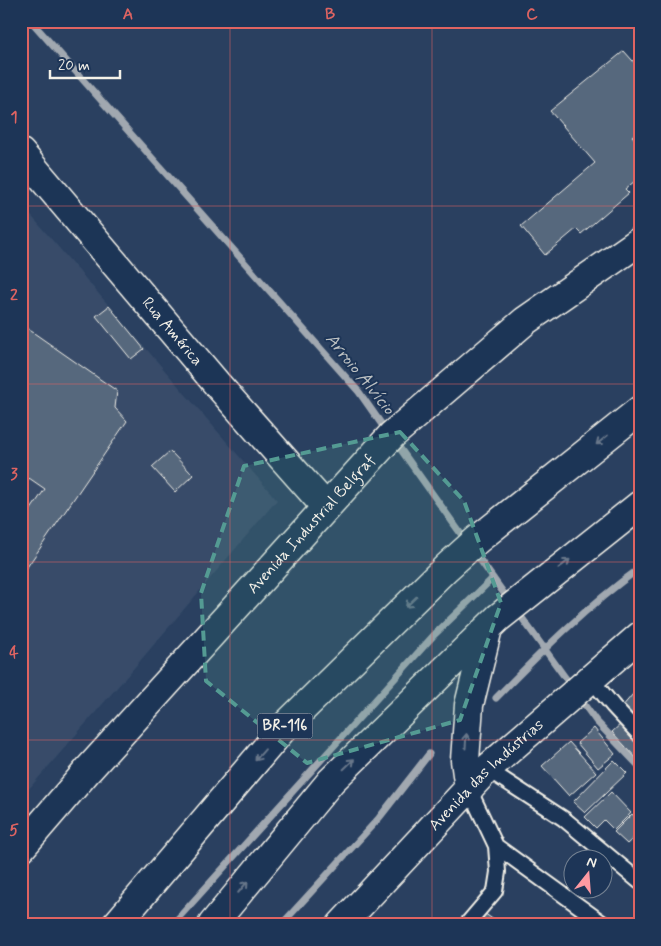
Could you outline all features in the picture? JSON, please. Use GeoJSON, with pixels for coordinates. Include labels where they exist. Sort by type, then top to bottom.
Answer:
{"type":"FeatureCollection","features":[{"type":"Feature","properties":{"kind":"main road","name":"Rua América"},"geometry":{"type":"LineString","coordinates":[[21,153],[217,384],[326,507]]}},
{"type":"Feature","properties":{"kind":"main road","name":"Avenida Industrial Belgraf"},"geometry":{"type":"LineString","coordinates":[[21,848],[88,770],[386,442],[525,321],[640,241]]}},
{"type":"Feature","properties":{"kind":"main road","name":"BR-116"},"geometry":{"type":"LineString","coordinates":[[116,925],[286,725],[477,540],[640,410]]}},
{"type":"Feature","properties":{"kind":"main road"},"geometry":{"type":"LineString","coordinates":[[212,925],[331,781],[493,623],[526,594],[640,505]]}},
{"type":"Feature","properties":{"kind":"main road"},"geometry":{"type":"LineString","coordinates":[[478,779],[465,760],[469,705],[493,623]]}},
{"type":"Feature","properties":{"kind":"main road","name":"Avenida das Indústrias"},"geometry":{"type":"LineString","coordinates":[[341,925],[478,779],[640,636]]}},
{"type":"Feature","properties":{"kind":"lane"},"geometry":{"type":"LineString","coordinates":[[589,680],[640,735]]}},
{"type":"Feature","properties":{"kind":"lane"},"geometry":{"type":"LineString","coordinates":[[466,925],[495,891],[498,872],[496,846],[478,779]]}},
{"type":"Feature","properties":{"kind":"lane"},"geometry":{"type":"LineString","coordinates":[[478,779],[564,819],[640,882]]}},
{"type":"Feature","properties":{"kind":"lane"},"geometry":{"type":"LineString","coordinates":[[496,846],[605,925]]}},
{"type":"Feature","properties":{"kind":"highlighted area"},"geometry":{"type":"Polygon","coordinates":[[[400,432],[464,501],[501,603],[460,720],[307,763],[206,681],[201,593],[244,466],[400,432]]]}},
{"type":"Feature","properties":{"kind":"shaded area"},"geometry":{"type":"Polygon","coordinates":[[[21,204],[277,500],[21,798],[21,204]]]}},
{"type":"Feature","properties":{"kind":"building"},"geometry":{"type":"Polygon","coordinates":[[[624,51],[640,69],[640,129],[632,136],[640,145],[640,177],[625,189],[629,193],[581,234],[576,229],[545,255],[521,226],[595,163],[550,111],[624,51]]]}},
{"type":"Feature","properties":{"kind":"building"},"geometry":{"type":"Polygon","coordinates":[[[21,205],[29,213],[21,219],[21,205]]]}},
{"type":"Feature","properties":{"kind":"building"},"geometry":{"type":"Polygon","coordinates":[[[109,306],[144,349],[131,359],[96,316],[109,306]]]}},
{"type":"Feature","properties":{"kind":"building"},"geometry":{"type":"Polygon","coordinates":[[[21,324],[117,391],[115,408],[127,421],[21,576],[21,524],[45,489],[29,478],[21,490],[21,324]]]}},
{"type":"Feature","properties":{"kind":"building"},"geometry":{"type":"Polygon","coordinates":[[[170,451],[193,475],[175,492],[152,467],[170,451]]]}},
{"type":"Feature","properties":{"kind":"building"},"geometry":{"type":"Polygon","coordinates":[[[638,688],[640,689],[640,721],[622,707],[638,688]]]}},
{"type":"Feature","properties":{"kind":"building"},"geometry":{"type":"Polygon","coordinates":[[[622,723],[640,742],[640,762],[612,732],[622,723]]]}},
{"type":"Feature","properties":{"kind":"building"},"geometry":{"type":"Polygon","coordinates":[[[594,728],[615,754],[598,768],[577,743],[594,728]]]}},
{"type":"Feature","properties":{"kind":"building"},"geometry":{"type":"Polygon","coordinates":[[[569,742],[596,772],[569,796],[542,766],[569,742]]]}},
{"type":"Feature","properties":{"kind":"building"},"geometry":{"type":"Polygon","coordinates":[[[614,760],[627,773],[585,813],[573,802],[614,760]]]}},
{"type":"Feature","properties":{"kind":"building"},"geometry":{"type":"Polygon","coordinates":[[[611,792],[631,813],[614,830],[604,820],[596,828],[585,817],[611,792]]]}},
{"type":"Feature","properties":{"kind":"building"},"geometry":{"type":"Polygon","coordinates":[[[632,814],[640,822],[640,832],[627,844],[614,832],[632,814]]]}},
{"type":"Feature","properties":{"kind":"building"},"geometry":{"type":"Polygon","coordinates":[[[484,913],[501,925],[475,925],[484,913]]]}},
{"type":"Feature","properties":{"kind":"waterway","name":"Arroio Alvício"},"geometry":{"type":"LineString","coordinates":[[31,21],[359,392],[387,432]]}},
{"type":"Feature","properties":{"kind":"waterway","name":"Arroio Alvício"},"geometry":{"type":"LineString","coordinates":[[394,440],[466,541]]}},
{"type":"Feature","properties":{"kind":"waterway","name":"Arroio Alvício"},"geometry":{"type":"LineString","coordinates":[[473,550],[510,602]]}},
{"type":"Feature","properties":{"kind":"waterway"},"geometry":{"type":"LineString","coordinates":[[496,698],[583,614],[640,568]]}},
{"type":"Feature","properties":{"kind":"waterway"},"geometry":{"type":"LineString","coordinates":[[172,925],[434,635],[493,578]]}},
{"type":"Feature","properties":{"kind":"waterway","name":"Arroio Alvício"},"geometry":{"type":"LineString","coordinates":[[517,611],[572,687]]}},
{"type":"Feature","properties":{"kind":"waterway","name":"Arroio Alvício"},"geometry":{"type":"LineString","coordinates":[[578,696],[596,721],[640,767]]}},
{"type":"Feature","properties":{"kind":"waterway"},"geometry":{"type":"LineString","coordinates":[[281,925],[379,818],[429,754]]}}]}
